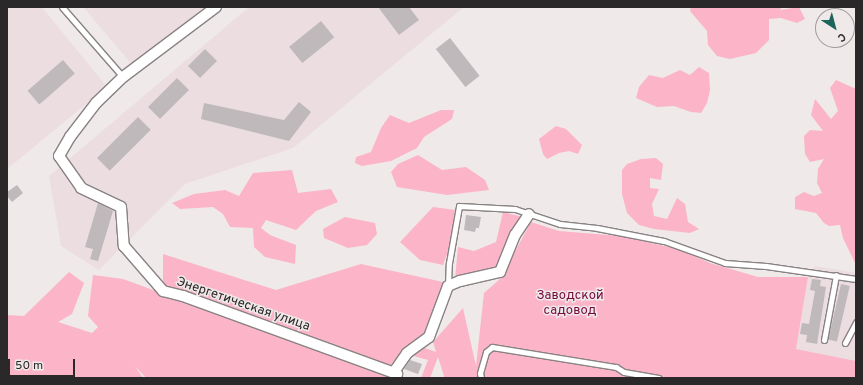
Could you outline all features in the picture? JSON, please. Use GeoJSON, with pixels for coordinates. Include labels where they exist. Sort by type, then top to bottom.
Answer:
{"type":"FeatureCollection","features":[{"type":"Feature","properties":{"kind":"street","name":"Энергетическая улица"},"geometry":{"type":"LineString","coordinates":[[216,7],[123,78],[96,103],[70,137],[59,156],[82,188],[121,207],[124,246],[163,291],[183,296],[396,376],[396,369],[407,353],[429,337],[448,286]]}},
{"type":"Feature","properties":{"kind":"street"},"geometry":{"type":"LineString","coordinates":[[448,286],[500,272],[515,235],[529,214]]}},
{"type":"Feature","properties":{"kind":"lane"},"geometry":{"type":"LineString","coordinates":[[62,7],[123,78]]}},
{"type":"Feature","properties":{"kind":"lane"},"geometry":{"type":"LineString","coordinates":[[448,286],[449,263],[459,206],[515,209],[560,224],[597,228],[664,241],[725,263],[836,275],[856,279]]}},
{"type":"Feature","properties":{"kind":"lane"},"geometry":{"type":"LineString","coordinates":[[824,340],[836,275]]}},
{"type":"Feature","properties":{"kind":"lane"},"geometry":{"type":"LineString","coordinates":[[844,343],[856,322]]}},
{"type":"Feature","properties":{"kind":"lane"},"geometry":{"type":"LineString","coordinates":[[481,378],[480,373],[486,352],[492,347],[616,367],[624,372],[658,378]]}},
{"type":"Feature","properties":{"kind":"shaded area"},"geometry":{"type":"Polygon","coordinates":[[[7,7],[42,7],[107,87],[7,169],[7,7]]]}},
{"type":"Feature","properties":{"kind":"shaded area"},"geometry":{"type":"Polygon","coordinates":[[[83,7],[208,7],[134,67],[83,7]]]}},
{"type":"Feature","properties":{"kind":"shaded area"},"geometry":{"type":"Polygon","coordinates":[[[249,7],[464,7],[293,148],[185,184],[99,270],[61,246],[49,176],[249,7]]]}},
{"type":"Feature","properties":{"kind":"shaded area"},"geometry":{"type":"Polygon","coordinates":[[[815,266],[856,273],[856,361],[796,349],[808,277],[815,266]]]}},
{"type":"Feature","properties":{"kind":"green space"},"geometry":{"type":"Polygon","coordinates":[[[691,7],[782,7],[780,10],[799,7],[805,19],[797,23],[781,18],[769,19],[769,40],[756,53],[730,59],[717,56],[708,45],[707,31],[690,11],[691,7]]]}},
{"type":"Feature","properties":{"kind":"green space"},"geometry":{"type":"Polygon","coordinates":[[[699,67],[709,73],[710,90],[707,103],[701,113],[691,112],[674,106],[657,107],[636,98],[639,87],[649,75],[663,78],[680,70],[690,75],[699,67]]]}},
{"type":"Feature","properties":{"kind":"green space"},"geometry":{"type":"Polygon","coordinates":[[[836,80],[856,89],[856,265],[843,238],[840,225],[829,226],[824,223],[816,213],[795,209],[795,197],[804,192],[814,196],[822,193],[817,183],[818,169],[824,159],[810,162],[805,154],[804,136],[810,130],[823,131],[811,115],[815,99],[831,119],[838,111],[830,88],[836,80]]]}},
{"type":"Feature","properties":{"kind":"green space"},"geometry":{"type":"Polygon","coordinates":[[[441,110],[454,110],[452,119],[424,137],[417,148],[391,161],[362,166],[355,163],[356,157],[371,152],[381,128],[390,115],[409,123],[441,110]]]}},
{"type":"Feature","properties":{"kind":"green space"},"geometry":{"type":"Polygon","coordinates":[[[556,126],[566,129],[582,145],[578,154],[569,151],[559,153],[547,159],[543,154],[539,139],[556,126]]]}},
{"type":"Feature","properties":{"kind":"green space"},"geometry":{"type":"Polygon","coordinates":[[[418,155],[442,170],[466,167],[485,180],[489,190],[447,195],[397,187],[391,172],[398,164],[418,155]]]}},
{"type":"Feature","properties":{"kind":"green space"},"geometry":{"type":"Polygon","coordinates":[[[656,158],[663,164],[661,180],[650,178],[650,188],[659,189],[652,204],[654,216],[667,219],[677,198],[685,204],[688,222],[699,229],[690,233],[654,229],[639,225],[627,213],[622,194],[622,170],[627,164],[641,159],[656,158]]]}},
{"type":"Feature","properties":{"kind":"green space"},"geometry":{"type":"Polygon","coordinates":[[[292,170],[298,193],[331,189],[338,202],[316,211],[296,230],[266,220],[261,228],[270,235],[296,245],[295,264],[265,257],[254,247],[253,228],[230,227],[223,214],[213,207],[180,209],[172,203],[194,194],[225,190],[239,196],[253,173],[292,170]]]}},
{"type":"Feature","properties":{"kind":"green space"},"geometry":{"type":"Polygon","coordinates":[[[433,207],[455,210],[450,246],[443,265],[420,260],[400,242],[433,207]]]}},
{"type":"Feature","properties":{"kind":"green space"},"geometry":{"type":"Polygon","coordinates":[[[503,212],[523,217],[498,268],[455,279],[458,247],[474,251],[496,242],[503,212]]]}},
{"type":"Feature","properties":{"kind":"green space"},"geometry":{"type":"Polygon","coordinates":[[[345,217],[375,223],[377,234],[367,245],[348,248],[324,238],[323,229],[345,217]]]}},
{"type":"Feature","properties":{"kind":"green space","name":"Заводской садовод"},"geometry":{"type":"Polygon","coordinates":[[[531,222],[559,231],[620,236],[678,249],[710,263],[758,277],[808,277],[796,349],[856,361],[856,378],[443,378],[444,376],[438,357],[430,378],[421,378],[428,360],[410,355],[422,347],[436,352],[433,342],[463,308],[476,366],[484,293],[500,279],[531,222]]]}},
{"type":"Feature","properties":{"kind":"green space"},"geometry":{"type":"Polygon","coordinates":[[[163,254],[276,290],[361,264],[443,282],[441,302],[429,331],[411,345],[388,367],[163,289],[163,254]]]}},
{"type":"Feature","properties":{"kind":"green space"},"geometry":{"type":"Polygon","coordinates":[[[69,272],[84,283],[72,314],[58,322],[92,333],[98,327],[88,316],[93,275],[123,279],[392,377],[146,378],[135,366],[143,378],[7,378],[7,315],[24,316],[69,272]]]}},
{"type":"Feature","properties":{"kind":"building"},"geometry":{"type":"Polygon","coordinates":[[[378,7],[409,7],[419,20],[399,35],[378,7]]]}},
{"type":"Feature","properties":{"kind":"building"},"geometry":{"type":"Polygon","coordinates":[[[321,21],[334,37],[302,63],[289,47],[321,21]]]}},
{"type":"Feature","properties":{"kind":"building"},"geometry":{"type":"Polygon","coordinates":[[[450,38],[480,76],[465,87],[436,49],[450,38]]]}},
{"type":"Feature","properties":{"kind":"building"},"geometry":{"type":"Polygon","coordinates":[[[205,49],[217,61],[200,78],[188,66],[205,49]]]}},
{"type":"Feature","properties":{"kind":"building"},"geometry":{"type":"Polygon","coordinates":[[[63,60],[75,74],[39,104],[28,91],[63,60]]]}},
{"type":"Feature","properties":{"kind":"building"},"geometry":{"type":"Polygon","coordinates":[[[177,78],[189,90],[160,119],[148,107],[177,78]]]}},
{"type":"Feature","properties":{"kind":"building"},"geometry":{"type":"Polygon","coordinates":[[[299,102],[311,112],[289,141],[201,119],[204,103],[284,120],[299,102]]]}},
{"type":"Feature","properties":{"kind":"building"},"geometry":{"type":"Polygon","coordinates":[[[138,117],[151,130],[110,171],[97,158],[138,117]]]}},
{"type":"Feature","properties":{"kind":"building"},"geometry":{"type":"Polygon","coordinates":[[[17,185],[23,193],[12,202],[7,196],[7,192],[17,185]]]}},
{"type":"Feature","properties":{"kind":"building"},"geometry":{"type":"Polygon","coordinates":[[[98,203],[113,211],[98,261],[90,259],[93,249],[85,247],[98,203]]]}},
{"type":"Feature","properties":{"kind":"building"},"geometry":{"type":"Polygon","coordinates":[[[466,215],[481,217],[479,228],[476,228],[475,232],[464,230],[466,215]]]}},
{"type":"Feature","properties":{"kind":"building"},"geometry":{"type":"Polygon","coordinates":[[[812,279],[821,280],[820,286],[826,287],[817,344],[806,342],[807,335],[800,334],[802,323],[809,324],[815,291],[810,290],[812,279]]]}},
{"type":"Feature","properties":{"kind":"building"},"geometry":{"type":"Polygon","coordinates":[[[841,284],[850,286],[837,342],[828,340],[841,284]]]}},
{"type":"Feature","properties":{"kind":"building"},"geometry":{"type":"Polygon","coordinates":[[[410,360],[422,364],[418,374],[404,369],[410,360]]]}}]}
